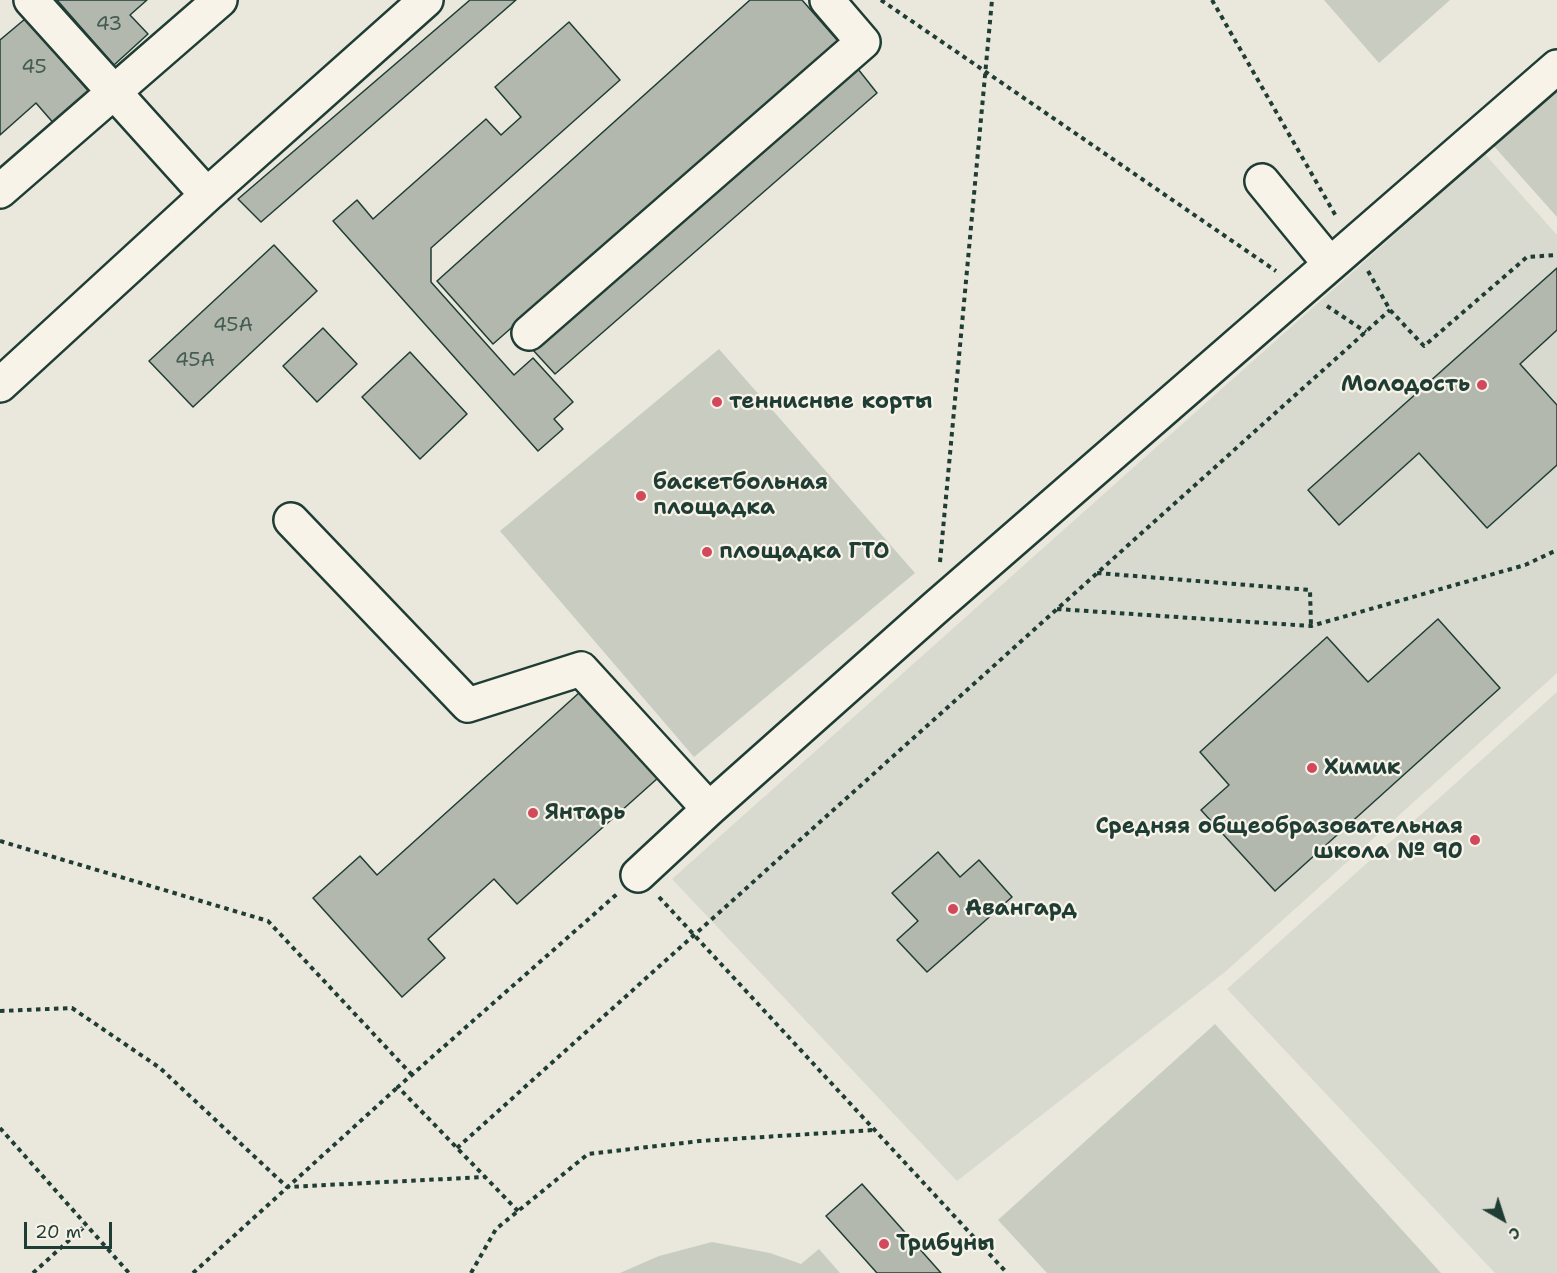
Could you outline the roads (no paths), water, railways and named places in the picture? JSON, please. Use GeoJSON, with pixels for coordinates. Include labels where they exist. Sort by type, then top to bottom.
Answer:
{"type":"FeatureCollection","features":[{"type":"Feature","properties":{"kind":"street"},"geometry":{"type":"LineString","coordinates":[[31,0],[207,195]]}},
{"type":"Feature","properties":{"kind":"street"},"geometry":{"type":"LineString","coordinates":[[0,190],[220,0]]}},
{"type":"Feature","properties":{"kind":"street"},"geometry":{"type":"LineString","coordinates":[[0,385],[207,195],[426,0]]}},
{"type":"Feature","properties":{"kind":"street"},"geometry":{"type":"LineString","coordinates":[[529,333],[863,42],[827,0]]}},
{"type":"Feature","properties":{"kind":"street"},"geometry":{"type":"LineString","coordinates":[[638,875],[935,608],[1557,67]]}},
{"type":"Feature","properties":{"kind":"street"},"geometry":{"type":"LineString","coordinates":[[1262,181],[1342,254]]}},
{"type":"Feature","properties":{"kind":"street"},"geometry":{"type":"LineString","coordinates":[[291,520],[468,705],[581,669],[709,809]]}},
{"type":"Feature","properties":{"kind":"place","name":"Молодость"},"geometry":{"type":"Point","coordinates":[1482,385]}},
{"type":"Feature","properties":{"kind":"place","name":"теннисные корты"},"geometry":{"type":"Point","coordinates":[717,402]}},
{"type":"Feature","properties":{"kind":"place","name":"баскетбольная площадка"},"geometry":{"type":"Point","coordinates":[641,496]}},
{"type":"Feature","properties":{"kind":"place","name":"площадка ГТО"},"geometry":{"type":"Point","coordinates":[707,552]}},
{"type":"Feature","properties":{"kind":"place","name":"Химик"},"geometry":{"type":"Point","coordinates":[1312,768]}},
{"type":"Feature","properties":{"kind":"place","name":"Янтарь"},"geometry":{"type":"Point","coordinates":[533,813]}},
{"type":"Feature","properties":{"kind":"place","name":"Средняя общеобразовательная школа № 90"},"geometry":{"type":"Point","coordinates":[1475,840]}},
{"type":"Feature","properties":{"kind":"place","name":"Авангард"},"geometry":{"type":"Point","coordinates":[953,909]}},
{"type":"Feature","properties":{"kind":"place","name":"Трибуны"},"geometry":{"type":"Point","coordinates":[884,1244]}}]}
